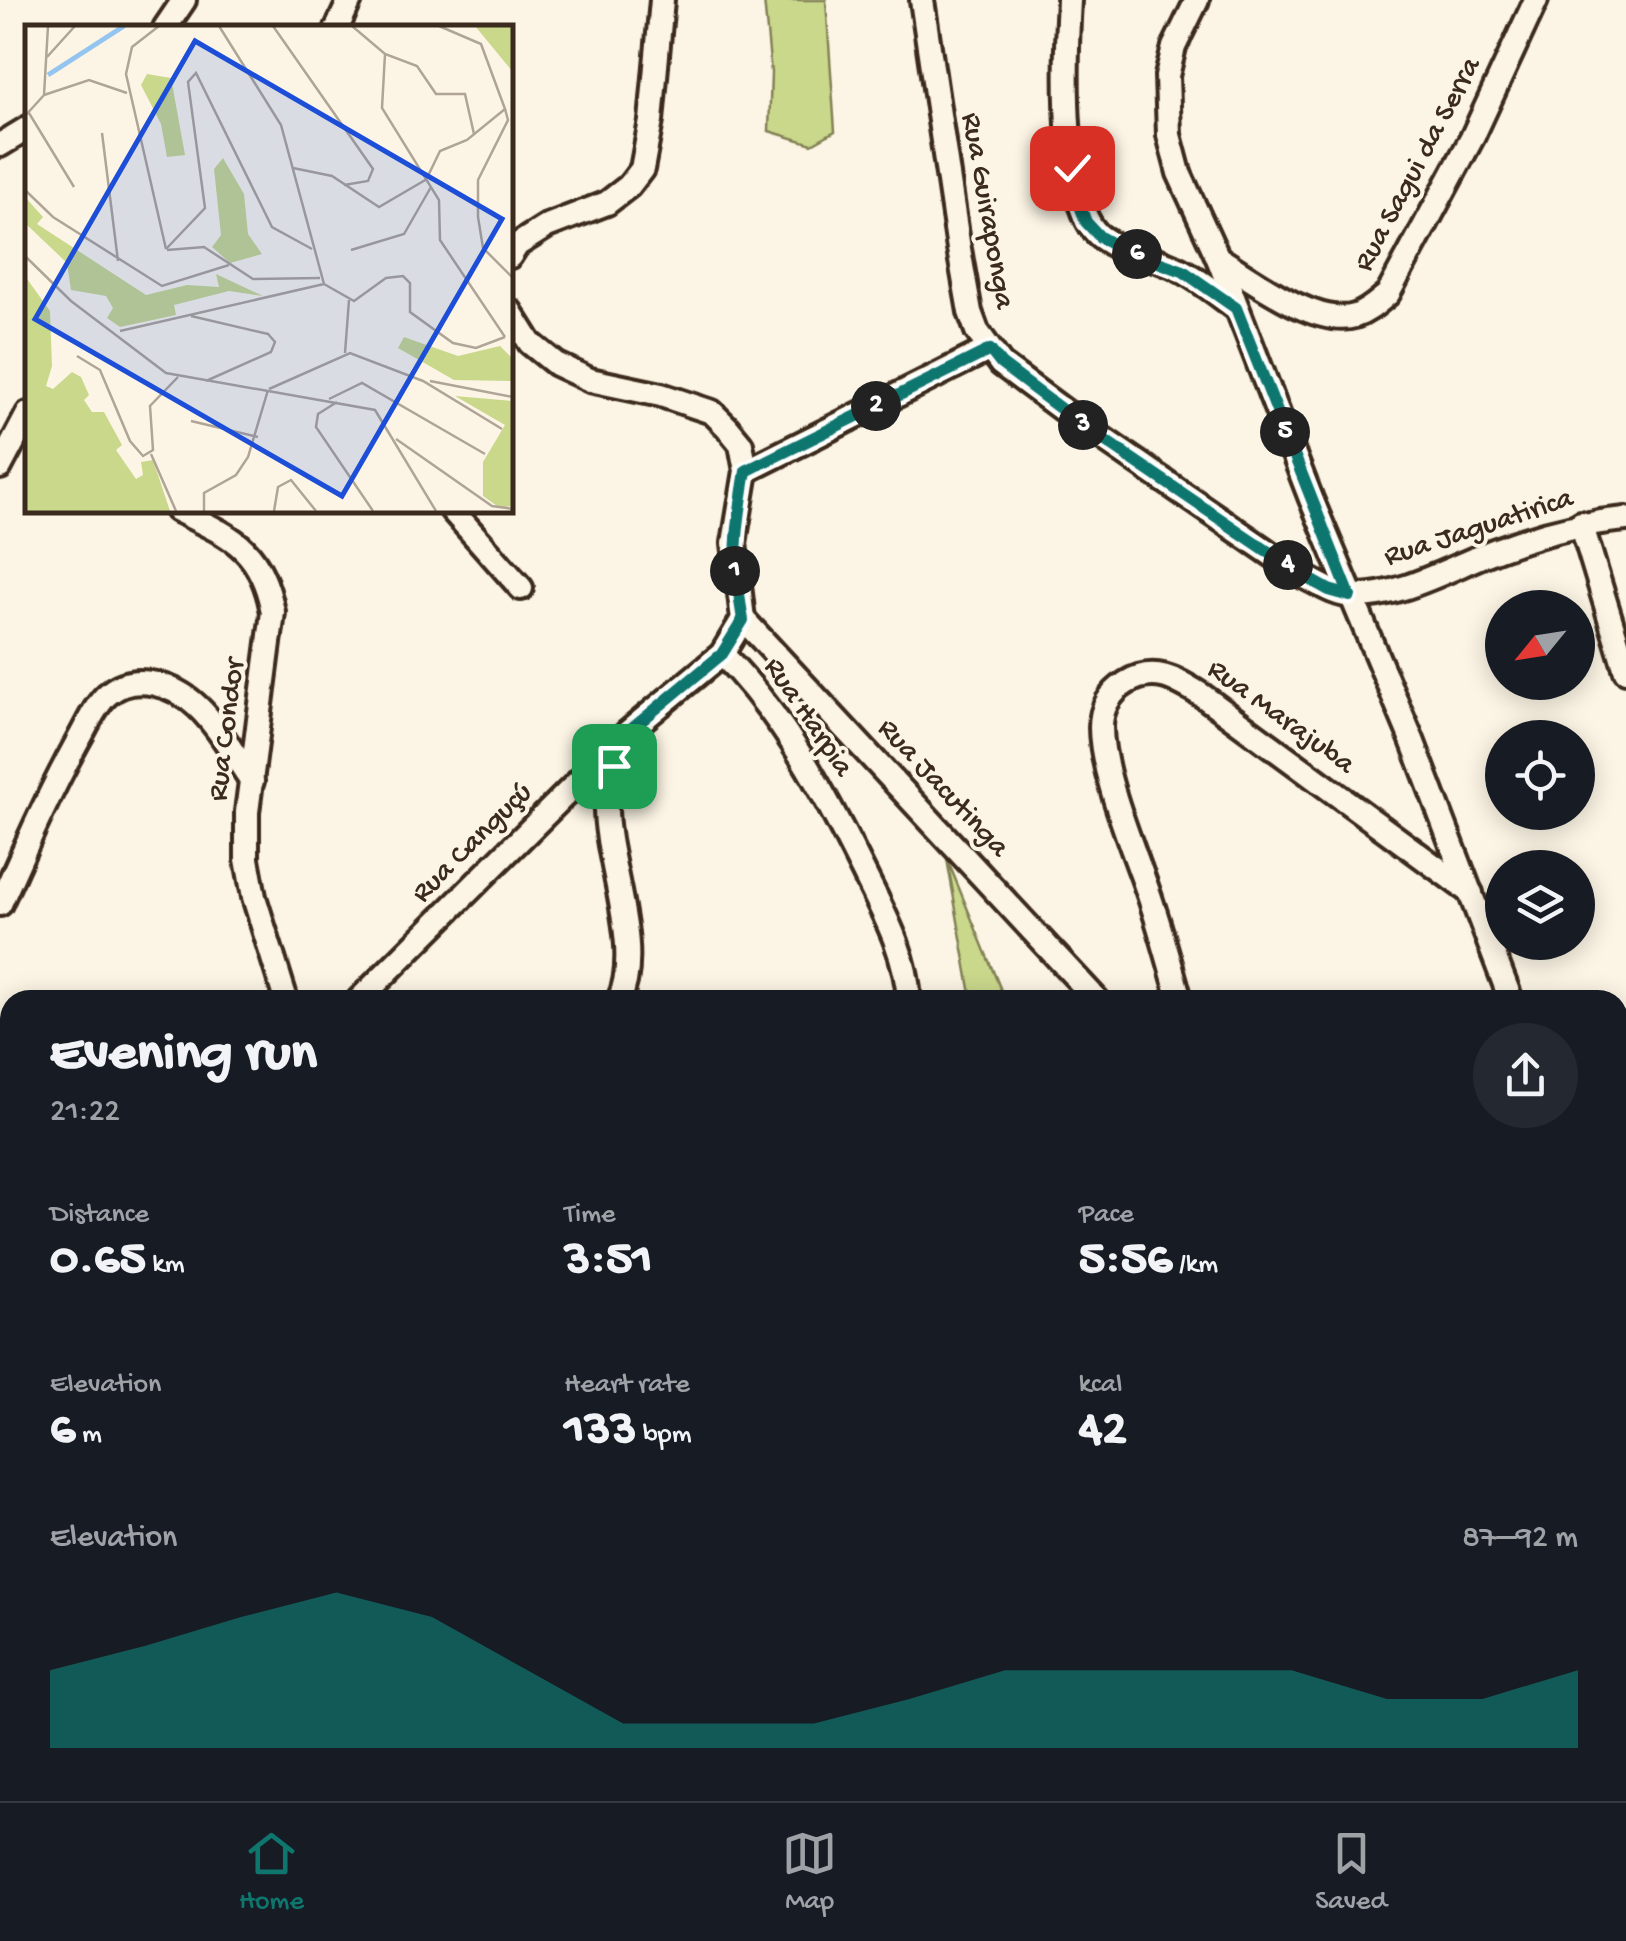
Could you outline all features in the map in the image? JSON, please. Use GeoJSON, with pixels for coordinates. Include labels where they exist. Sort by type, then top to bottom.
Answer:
{"type":"FeatureCollection","features":[{"type":"Feature","properties":{"kind":"street"},"geometry":{"type":"LineString","coordinates":[[166,25],[184,0]]}},
{"type":"Feature","properties":{"kind":"street"},"geometry":{"type":"LineString","coordinates":[[338,25],[350,0]]}},
{"type":"Feature","properties":{"kind":"street"},"geometry":{"type":"LineString","coordinates":[[512,253],[517,244],[547,226],[607,203],[642,169],[651,121],[662,0]]}},
{"type":"Feature","properties":{"kind":"street","name":"Rua Guiraponga"},"geometry":{"type":"LineString","coordinates":[[922,0],[970,312],[990,350],[1001,364],[1098,436],[1304,576],[1350,596]]}},
{"type":"Feature","properties":{"kind":"street"},"geometry":{"type":"LineString","coordinates":[[1069,0],[1066,72],[1072,168],[1086,222],[1100,237],[1183,271],[1236,308]]}},
{"type":"Feature","properties":{"kind":"street"},"geometry":{"type":"LineString","coordinates":[[1197,0],[1174,47],[1167,76],[1169,135],[1179,173],[1218,258],[1350,596],[1412,740],[1507,990]]}},
{"type":"Feature","properties":{"kind":"street","name":"Rua Sagui da Serra"},"geometry":{"type":"LineString","coordinates":[[1218,258],[1303,308],[1325,316],[1357,316],[1374,306],[1388,294],[1472,138],[1536,0]]}},
{"type":"Feature","properties":{"kind":"street"},"geometry":{"type":"LineString","coordinates":[[0,145],[25,130]]}},
{"type":"Feature","properties":{"kind":"street"},"geometry":{"type":"LineString","coordinates":[[512,315],[530,344],[556,364],[590,380],[660,395],[712,412],[741,444],[746,471],[734,543],[743,620]]}},
{"type":"Feature","properties":{"kind":"street"},"geometry":{"type":"LineString","coordinates":[[746,471],[990,350]]}},
{"type":"Feature","properties":{"kind":"street"},"geometry":{"type":"LineString","coordinates":[[0,467],[18,429]]}},
{"type":"Feature","properties":{"kind":"street","name":"Rua Condor"},"geometry":{"type":"LineString","coordinates":[[181,512],[222,532],[250,553],[269,591],[273,612],[247,812],[247,859],[254,897],[283,990]]}},
{"type":"Feature","properties":{"kind":"street"},"geometry":{"type":"LineString","coordinates":[[454,512],[521,588]]}},
{"type":"Feature","properties":{"kind":"street","name":"Rua Jaguatirica"},"geometry":{"type":"LineString","coordinates":[[1350,596],[1386,592],[1581,523],[1626,519]]}},
{"type":"Feature","properties":{"kind":"street"},"geometry":{"type":"LineString","coordinates":[[1581,523],[1626,671]]}},
{"type":"Feature","properties":{"kind":"street","name":"Rua Harpia"},"geometry":{"type":"LineString","coordinates":[[743,620],[722,654],[746,678],[816,778],[899,944],[909,990]]}},
{"type":"Feature","properties":{"kind":"street","name":"Rua Jacutinga"},"geometry":{"type":"LineString","coordinates":[[743,620],[1088,990]]}},
{"type":"Feature","properties":{"kind":"street","name":"Rua Canguçú"},"geometry":{"type":"LineString","coordinates":[[369,990],[628,732],[722,654]]}},
{"type":"Feature","properties":{"kind":"street","name":"Rua Marajuba"},"geometry":{"type":"LineString","coordinates":[[1177,990],[1120,814],[1102,739],[1105,703],[1121,686],[1140,676],[1153,673],[1174,678],[1203,696],[1471,893]]}},
{"type":"Feature","properties":{"kind":"street"},"geometry":{"type":"LineString","coordinates":[[0,904],[48,795],[87,724],[106,694],[128,683],[152,683],[174,690],[199,708],[252,781]]}},
{"type":"Feature","properties":{"kind":"street"},"geometry":{"type":"LineString","coordinates":[[622,990],[628,968],[606,804],[614,766],[628,732]]}},
{"type":"Feature","properties":{"kind":"green space"},"geometry":{"type":"Polygon","coordinates":[[[764,0],[826,0],[835,131],[812,144],[769,131],[771,73],[764,0]]]}},
{"type":"Feature","properties":{"kind":"green space"},"geometry":{"type":"Polygon","coordinates":[[[947,859],[1001,990],[970,990],[947,859]]]}},
{"type":"Feature","properties":{"kind":"route"},"geometry":{"type":"LineString","coordinates":[[614,766],[628,732],[722,654],[743,620],[734,543],[746,471],[990,350],[1001,364],[1082,425],[1304,576],[1350,596],[1236,308],[1183,271],[1100,237],[1086,222],[1072,168]]}}]}
